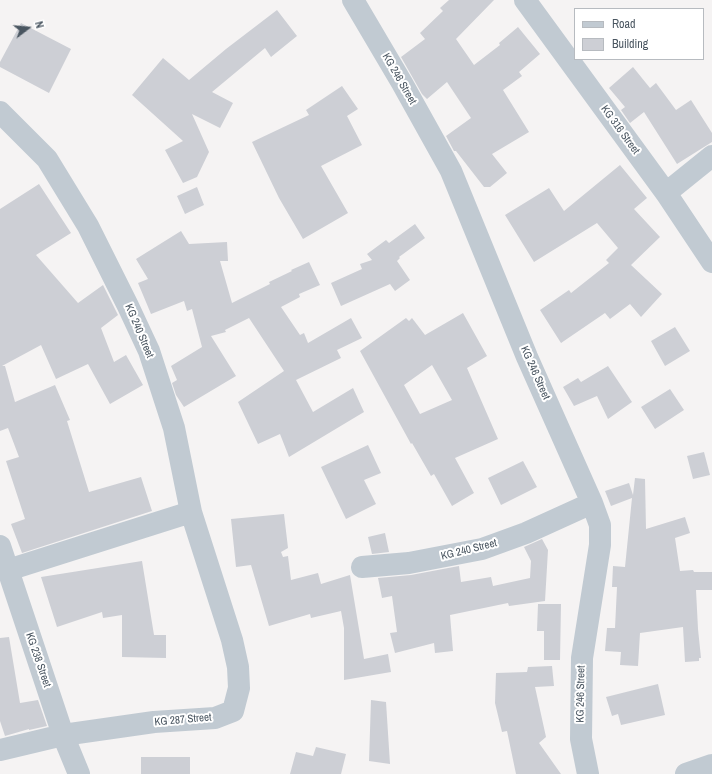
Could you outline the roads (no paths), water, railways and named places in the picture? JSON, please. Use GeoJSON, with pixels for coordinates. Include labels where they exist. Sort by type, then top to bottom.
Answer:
{"type":"FeatureCollection","features":[{"type":"Feature","properties":{"kind":"street","name":"KG 246 Street"},"geometry":{"type":"LineString","coordinates":[[353,0],[402,83],[450,170],[527,357],[592,503],[600,525],[600,545],[582,658],[581,739],[588,774]]}},
{"type":"Feature","properties":{"kind":"street","name":"KG 316 Street"},"geometry":{"type":"LineString","coordinates":[[525,0],[666,193],[712,262]]}},
{"type":"Feature","properties":{"kind":"street","name":"KG 240 Street"},"geometry":{"type":"LineString","coordinates":[[0,112],[47,159],[88,226],[149,351],[174,428],[192,512],[214,581]]}},
{"type":"Feature","properties":{"kind":"street"},"geometry":{"type":"LineString","coordinates":[[666,193],[712,156]]}},
{"type":"Feature","properties":{"kind":"street","name":"KG 240 Street"},"geometry":{"type":"LineString","coordinates":[[362,568],[409,563],[482,549],[526,532],[592,503]]}},
{"type":"Feature","properties":{"kind":"street"},"geometry":{"type":"LineString","coordinates":[[8,570],[192,512]]}},
{"type":"Feature","properties":{"kind":"street","name":"KG 238 Street"},"geometry":{"type":"LineString","coordinates":[[0,546],[63,735],[79,774]]}},
{"type":"Feature","properties":{"kind":"street","name":"KG 287 Street"},"geometry":{"type":"LineString","coordinates":[[0,750],[63,735],[154,722],[215,718],[233,711],[239,688],[238,667],[232,640],[214,581]]}},
{"type":"Feature","properties":{"kind":"street"},"geometry":{"type":"LineString","coordinates":[[686,774],[712,764]]}}]}
